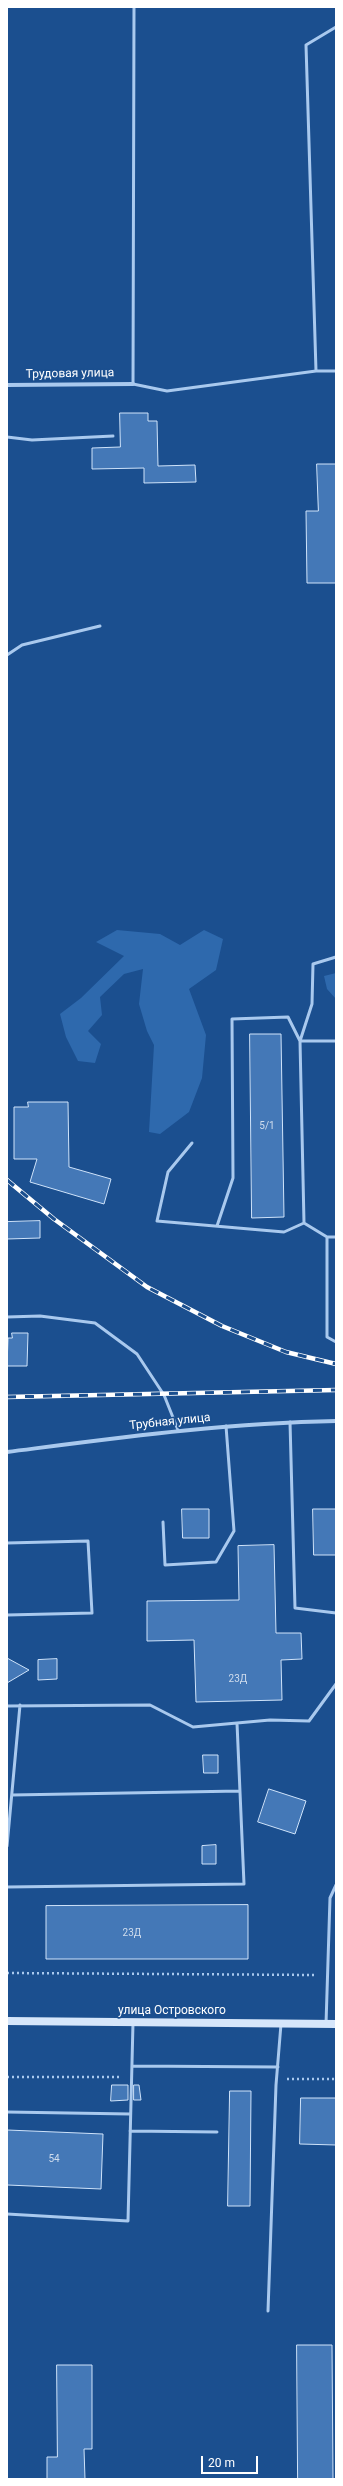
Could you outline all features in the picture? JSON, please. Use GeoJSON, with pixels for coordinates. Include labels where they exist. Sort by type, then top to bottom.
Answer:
{"type":"FeatureCollection","features":[{"type":"Feature","properties":{"kind":"main road","name":"улица Островского"},"geometry":{"type":"LineString","coordinates":[[7,2021],[336,2024]]}},
{"type":"Feature","properties":{"kind":"street","name":"Трудовая улица"},"geometry":{"type":"LineString","coordinates":[[7,385],[133,384]]}},
{"type":"Feature","properties":{"kind":"street","name":"Трубная улица"},"geometry":{"type":"LineString","coordinates":[[7,1452],[178,1430],[290,1422],[336,1422]]}},
{"type":"Feature","properties":{"kind":"lane"},"geometry":{"type":"LineString","coordinates":[[134,7],[133,384],[167,391],[316,372],[336,372]]}},
{"type":"Feature","properties":{"kind":"lane"},"geometry":{"type":"LineString","coordinates":[[316,372],[306,45],[336,27]]}},
{"type":"Feature","properties":{"kind":"lane"},"geometry":{"type":"LineString","coordinates":[[7,437],[32,440],[113,436]]}},
{"type":"Feature","properties":{"kind":"lane"},"geometry":{"type":"LineString","coordinates":[[7,655],[22,645],[100,626]]}},
{"type":"Feature","properties":{"kind":"lane"},"geometry":{"type":"LineString","coordinates":[[304,1223],[300,1041],[312,1004],[313,964],[336,957]]}},
{"type":"Feature","properties":{"kind":"lane"},"geometry":{"type":"LineString","coordinates":[[217,1226],[233,1178],[232,1020],[288,1017],[300,1041]]}},
{"type":"Feature","properties":{"kind":"lane"},"geometry":{"type":"LineString","coordinates":[[300,1041],[336,1041]]}},
{"type":"Feature","properties":{"kind":"lane"},"geometry":{"type":"LineString","coordinates":[[192,1143],[168,1172],[157,1221],[284,1232],[304,1223]]}},
{"type":"Feature","properties":{"kind":"lane"},"geometry":{"type":"LineString","coordinates":[[304,1223],[327,1237],[336,1237]]}},
{"type":"Feature","properties":{"kind":"lane"},"geometry":{"type":"LineString","coordinates":[[327,1237],[327,1337],[336,1342]]}},
{"type":"Feature","properties":{"kind":"lane"},"geometry":{"type":"LineString","coordinates":[[7,1317],[40,1316],[95,1323],[137,1354],[164,1395],[178,1430]]}},
{"type":"Feature","properties":{"kind":"lane"},"geometry":{"type":"LineString","coordinates":[[290,1422],[295,1608],[336,1614]]}},
{"type":"Feature","properties":{"kind":"lane"},"geometry":{"type":"LineString","coordinates":[[163,1522],[165,1565],[216,1562],[234,1531],[226,1426]]}},
{"type":"Feature","properties":{"kind":"lane"},"geometry":{"type":"LineString","coordinates":[[7,1544],[88,1541],[92,1613],[7,1615]]}},
{"type":"Feature","properties":{"kind":"lane"},"geometry":{"type":"LineString","coordinates":[[7,1706],[150,1705],[193,1727],[270,1720],[309,1721],[336,1684]]}},
{"type":"Feature","properties":{"kind":"lane"},"geometry":{"type":"LineString","coordinates":[[7,1846],[20,1705]]}},
{"type":"Feature","properties":{"kind":"lane"},"geometry":{"type":"LineString","coordinates":[[7,1887],[244,1884],[237,1723]]}},
{"type":"Feature","properties":{"kind":"lane"},"geometry":{"type":"LineString","coordinates":[[12,1795],[240,1791]]}},
{"type":"Feature","properties":{"kind":"lane"},"geometry":{"type":"LineString","coordinates":[[326,2024],[330,1898],[336,1885]]}},
{"type":"Feature","properties":{"kind":"lane"},"geometry":{"type":"LineString","coordinates":[[7,2214],[128,2221],[133,2023]]}},
{"type":"Feature","properties":{"kind":"lane"},"geometry":{"type":"LineString","coordinates":[[268,2311],[281,2024]]}},
{"type":"Feature","properties":{"kind":"lane"},"geometry":{"type":"LineString","coordinates":[[132,2066],[278,2067]]}},
{"type":"Feature","properties":{"kind":"lane"},"geometry":{"type":"LineString","coordinates":[[7,2112],[130,2114]]}},
{"type":"Feature","properties":{"kind":"lane"},"geometry":{"type":"LineString","coordinates":[[130,2131],[217,2132]]}},
{"type":"Feature","properties":{"kind":"path"},"geometry":{"type":"LineString","coordinates":[[7,1973],[327,1975]]}},
{"type":"Feature","properties":{"kind":"shaded area"},"geometry":{"type":"Polygon","coordinates":[[[117,930],[160,934],[180,945],[204,930],[223,939],[216,970],[189,989],[206,1035],[202,1078],[189,1112],[160,1134],[149,1132],[154,1045],[147,1031],[139,1004],[143,969],[124,974],[100,997],[102,1015],[88,1031],[101,1044],[95,1063],[78,1061],[66,1037],[60,1014],[81,998],[124,956],[96,942],[117,930]]]}},
{"type":"Feature","properties":{"kind":"shaded area"},"geometry":{"type":"Polygon","coordinates":[[[336,973],[336,999],[327,989],[324,976],[336,973]]]}},
{"type":"Feature","properties":{"kind":"building"},"geometry":{"type":"Polygon","coordinates":[[[120,413],[148,413],[148,421],[157,421],[158,466],[195,465],[196,482],[144,483],[144,468],[92,469],[92,448],[120,447],[120,413]]]}},
{"type":"Feature","properties":{"kind":"building"},"geometry":{"type":"Polygon","coordinates":[[[317,464],[336,464],[336,583],[307,583],[306,511],[318,511],[317,464]]]}},
{"type":"Feature","properties":{"kind":"building"},"geometry":{"type":"Polygon","coordinates":[[[250,1034],[281,1034],[284,1217],[252,1218],[250,1034]]]}},
{"type":"Feature","properties":{"kind":"building"},"geometry":{"type":"Polygon","coordinates":[[[28,1102],[68,1102],[69,1167],[111,1179],[104,1204],[30,1182],[37,1159],[14,1159],[14,1107],[28,1107],[28,1102]]]}},
{"type":"Feature","properties":{"kind":"building"},"geometry":{"type":"Polygon","coordinates":[[[40,1221],[40,1238],[7,1239],[7,1222],[40,1221]]]}},
{"type":"Feature","properties":{"kind":"building"},"geometry":{"type":"Polygon","coordinates":[[[12,1333],[28,1333],[27,1366],[7,1366],[8,1338],[12,1338],[12,1333]]]}},
{"type":"Feature","properties":{"kind":"building"},"geometry":{"type":"Polygon","coordinates":[[[182,1509],[209,1509],[209,1538],[183,1538],[182,1509]]]}},
{"type":"Feature","properties":{"kind":"building"},"geometry":{"type":"Polygon","coordinates":[[[313,1509],[336,1509],[336,1555],[314,1555],[313,1509]]]}},
{"type":"Feature","properties":{"kind":"building"},"geometry":{"type":"Polygon","coordinates":[[[274,1545],[276,1633],[301,1633],[302,1659],[281,1660],[282,1700],[196,1702],[194,1640],[147,1641],[147,1601],[239,1600],[238,1546],[274,1545]]]}},
{"type":"Feature","properties":{"kind":"building"},"geometry":{"type":"Polygon","coordinates":[[[7,1658],[29,1670],[7,1683],[7,1658]]]}},
{"type":"Feature","properties":{"kind":"building"},"geometry":{"type":"Polygon","coordinates":[[[57,1659],[57,1679],[38,1680],[38,1660],[57,1659]]]}},
{"type":"Feature","properties":{"kind":"building"},"geometry":{"type":"Polygon","coordinates":[[[203,1755],[218,1755],[218,1773],[204,1773],[203,1755]]]}},
{"type":"Feature","properties":{"kind":"building"},"geometry":{"type":"Polygon","coordinates":[[[269,1789],[306,1801],[295,1834],[258,1822],[269,1789]]]}},
{"type":"Feature","properties":{"kind":"building"},"geometry":{"type":"Polygon","coordinates":[[[216,1845],[216,1864],[202,1864],[202,1846],[216,1845]]]}},
{"type":"Feature","properties":{"kind":"building"},"geometry":{"type":"Polygon","coordinates":[[[248,1905],[248,1959],[46,1959],[46,1906],[248,1905]]]}},
{"type":"Feature","properties":{"kind":"building"},"geometry":{"type":"Polygon","coordinates":[[[112,2085],[128,2085],[128,2100],[111,2101],[112,2085]]]}},
{"type":"Feature","properties":{"kind":"building"},"geometry":{"type":"Polygon","coordinates":[[[134,2085],[139,2085],[141,2100],[134,2100],[134,2085]]]}},
{"type":"Feature","properties":{"kind":"building"},"geometry":{"type":"Polygon","coordinates":[[[230,2091],[251,2091],[250,2206],[228,2206],[230,2091]]]}},
{"type":"Feature","properties":{"kind":"building"},"geometry":{"type":"Polygon","coordinates":[[[301,2098],[336,2098],[336,2145],[300,2144],[301,2098]]]}},
{"type":"Feature","properties":{"kind":"building"},"geometry":{"type":"Polygon","coordinates":[[[7,2130],[103,2134],[101,2189],[7,2185],[7,2130]]]}},
{"type":"Feature","properties":{"kind":"building"},"geometry":{"type":"Polygon","coordinates":[[[297,2345],[332,2345],[333,2479],[298,2479],[297,2345]]]}},
{"type":"Feature","properties":{"kind":"building"},"geometry":{"type":"Polygon","coordinates":[[[57,2365],[92,2365],[92,2449],[84,2449],[85,2479],[47,2479],[47,2457],[57,2457],[57,2365]]]}},
{"type":"Feature","properties":{"kind":"railway"},"geometry":{"type":"LineString","coordinates":[[7,1180],[54,1219],[147,1287],[222,1326],[286,1352],[336,1364]]}},
{"type":"Feature","properties":{"kind":"railway"},"geometry":{"type":"LineString","coordinates":[[7,1397],[336,1390]]}}]}
